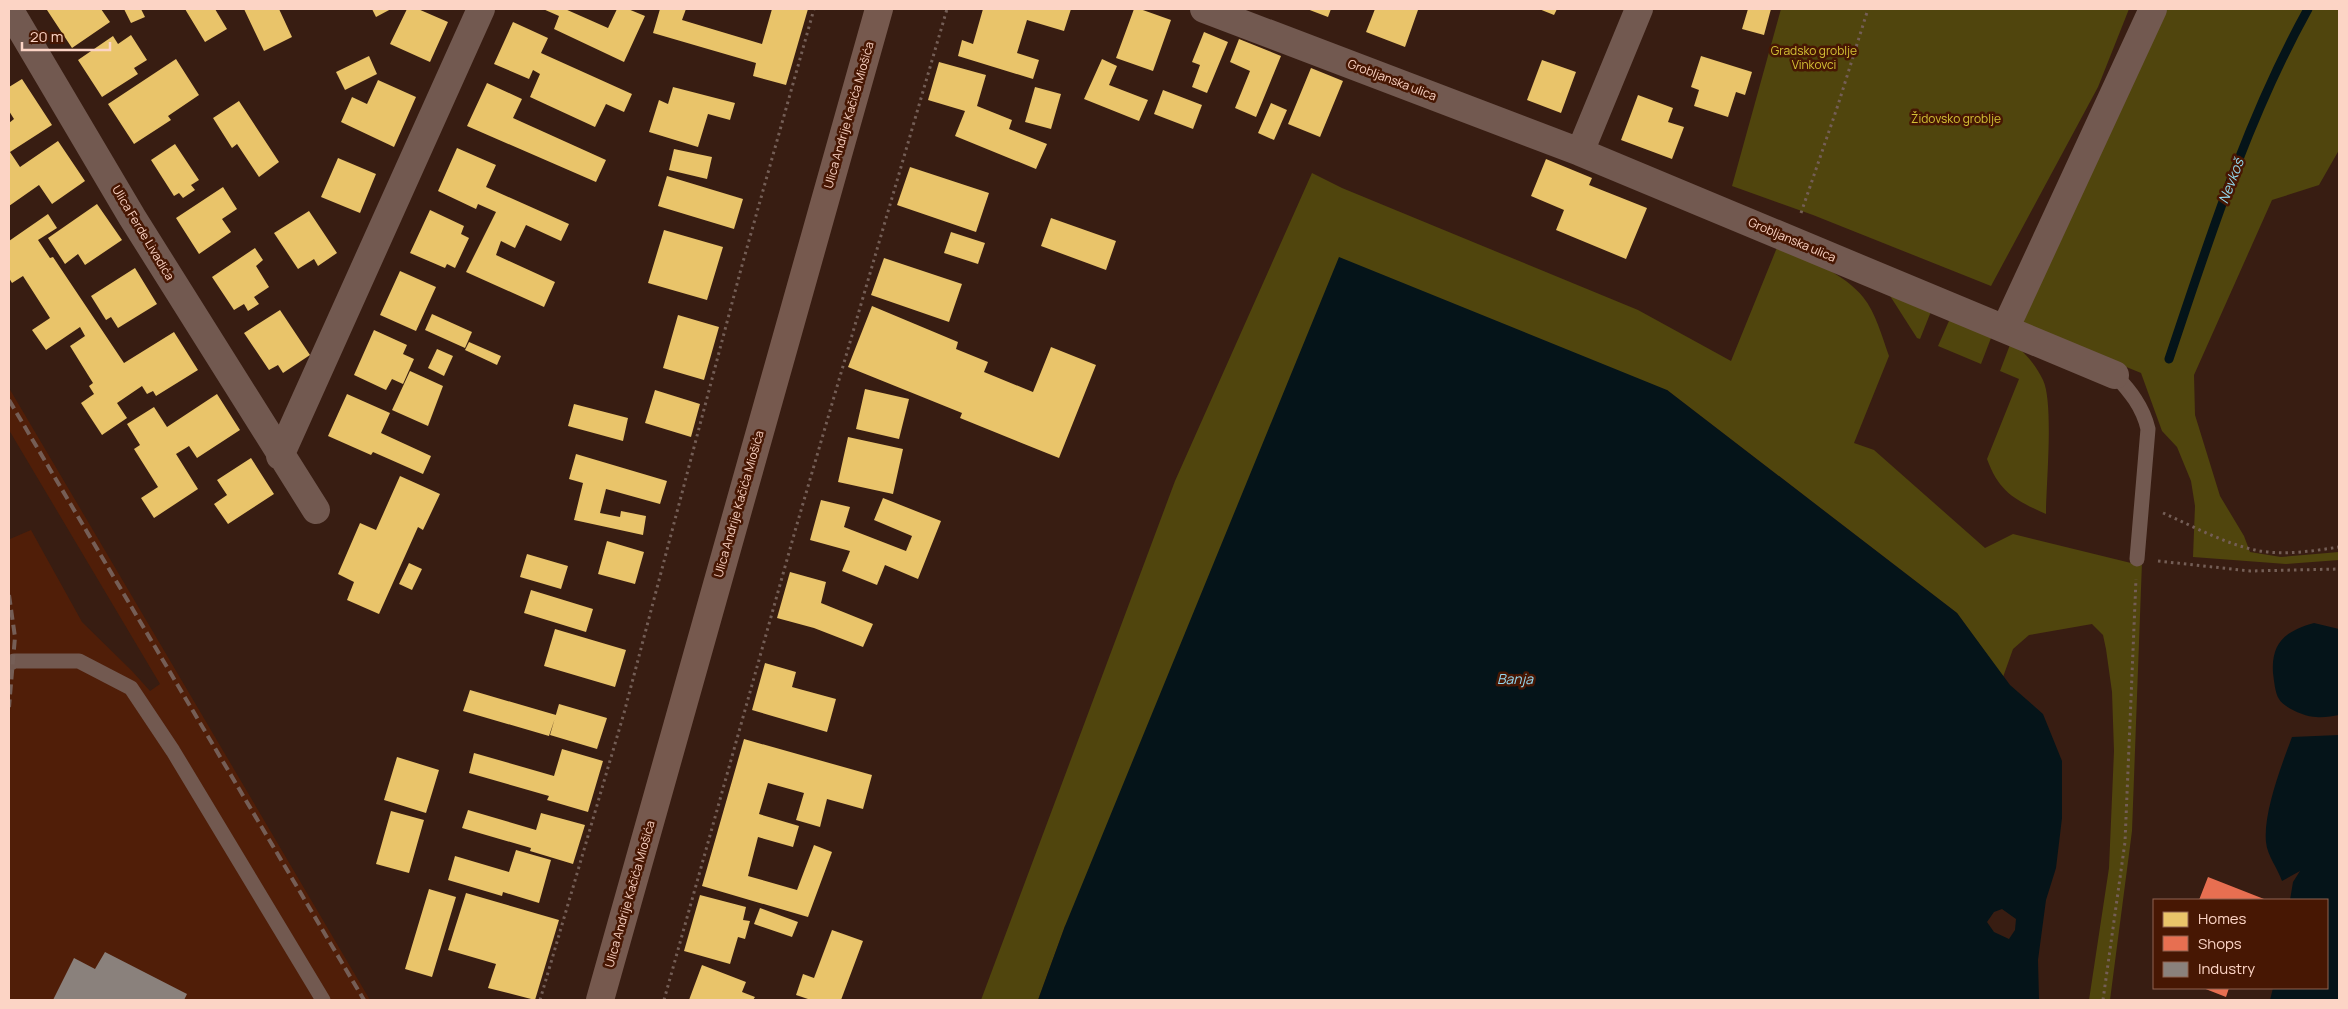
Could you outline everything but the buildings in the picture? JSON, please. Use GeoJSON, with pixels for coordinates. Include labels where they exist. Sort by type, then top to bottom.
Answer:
{"type":"FeatureCollection","features":[{"type":"Feature","properties":{"kind":"main road","name":"Ulica Andrije Kačića Miošića"},"geometry":{"type":"LineString","coordinates":[[600,1000],[879,9]]}},
{"type":"Feature","properties":{"kind":"street","name":"Ulica Ferde Livadića"},"geometry":{"type":"LineString","coordinates":[[9,9],[132,217],[280,456],[316,510]]}},
{"type":"Feature","properties":{"kind":"street"},"geometry":{"type":"LineString","coordinates":[[280,456],[481,9]]}},
{"type":"Feature","properties":{"kind":"street","name":"Grobljanska ulica"},"geometry":{"type":"LineString","coordinates":[[1204,9],[1580,152],[2115,375]]}},
{"type":"Feature","properties":{"kind":"street"},"geometry":{"type":"LineString","coordinates":[[1580,152],[1638,9]]}},
{"type":"Feature","properties":{"kind":"street"},"geometry":{"type":"LineString","coordinates":[[2005,328],[2153,9]]}},
{"type":"Feature","properties":{"kind":"lane"},"geometry":{"type":"LineString","coordinates":[[2115,375],[2131,393],[2144,414],[2148,429],[2137,559]]}},
{"type":"Feature","properties":{"kind":"lane"},"geometry":{"type":"LineString","coordinates":[[9,664],[14,661],[79,662],[131,688],[173,751],[323,1000]]}},
{"type":"Feature","properties":{"kind":"path"},"geometry":{"type":"LineString","coordinates":[[540,1000],[624,713],[741,269],[814,9]]}},
{"type":"Feature","properties":{"kind":"path"},"geometry":{"type":"LineString","coordinates":[[664,1000],[795,531],[947,9]]}},
{"type":"Feature","properties":{"kind":"path"},"geometry":{"type":"LineString","coordinates":[[1792,240],[1844,87],[1868,9]]}},
{"type":"Feature","properties":{"kind":"path"},"geometry":{"type":"LineString","coordinates":[[2142,504],[2235,544],[2257,550],[2290,552],[2339,547]]}},
{"type":"Feature","properties":{"kind":"path"},"geometry":{"type":"LineString","coordinates":[[2103,1000],[2125,842],[2137,559],[2250,571],[2339,569]]}},
{"type":"Feature","properties":{"kind":"shaded area"},"geometry":{"type":"Polygon","coordinates":[[[9,388],[370,1000],[9,1000],[9,535],[10,539],[31,530],[82,622],[150,691],[160,684],[9,430],[9,388]]]}},
{"type":"Feature","properties":{"kind":"green space","name":"Židovsko groblje"},"geometry":{"type":"Polygon","coordinates":[[[1781,9],[2129,9],[2098,87],[1991,286],[1813,215],[1732,186],[1781,9]]]}},
{"type":"Feature","properties":{"kind":"green space"},"geometry":{"type":"Polygon","coordinates":[[[2159,9],[2339,9],[2339,150],[2319,185],[2272,200],[2194,375],[2195,415],[2220,496],[2244,536],[2250,552],[2281,557],[2339,552],[2339,560],[2286,564],[2193,557],[2195,506],[2191,481],[2177,447],[2162,431],[2141,373],[2024,325],[2020,307],[2159,9]]]}},
{"type":"Feature","properties":{"kind":"green space"},"geometry":{"type":"Polygon","coordinates":[[[1312,173],[1342,188],[1638,310],[1731,361],[1778,245],[1824,267],[1855,288],[1868,303],[1878,325],[1889,356],[1854,443],[1874,450],[1985,548],[2013,534],[2131,563],[2142,562],[2132,831],[2110,1000],[2089,1000],[2109,868],[2114,751],[2112,692],[2103,635],[2092,624],[2029,635],[2013,649],[2003,677],[1957,613],[1667,390],[1065,926],[1038,1000],[981,1000],[1175,481],[1312,173]]]}},
{"type":"Feature","properties":{"kind":"green space"},"geometry":{"type":"Polygon","coordinates":[[[1885,288],[1932,309],[1920,339],[1917,338],[1885,288]]]}},
{"type":"Feature","properties":{"kind":"green space"},"geometry":{"type":"Polygon","coordinates":[[[1952,314],[1991,338],[1981,364],[1938,346],[1952,314]]]}},
{"type":"Feature","properties":{"kind":"green space"},"geometry":{"type":"Polygon","coordinates":[[[2011,342],[2033,364],[2043,380],[2046,391],[2049,445],[2046,514],[2009,494],[1997,480],[1987,459],[2019,379],[2000,371],[2011,342]]]}},
{"type":"Feature","properties":{"kind":"water","name":"Banja"},"geometry":{"type":"Polygon","coordinates":[[[1339,257],[1667,390],[1957,613],[2010,685],[2043,714],[2062,761],[2062,818],[2056,868],[2046,900],[2038,960],[2039,1000],[1038,1000],[1065,926],[1339,257]],[[2002,909],[1994,912],[1987,922],[1994,932],[2009,939],[2015,930],[2016,919],[2002,909]]]}},
{"type":"Feature","properties":{"kind":"water"},"geometry":{"type":"Polygon","coordinates":[[[2314,623],[2339,629],[2339,715],[2312,717],[2301,714],[2285,706],[2279,699],[2275,686],[2273,662],[2282,639],[2304,626],[2314,623]]]}},
{"type":"Feature","properties":{"kind":"water"},"geometry":{"type":"Polygon","coordinates":[[[2339,735],[2339,1000],[2270,1000],[2273,989],[2328,989],[2328,899],[2290,899],[2293,882],[2300,871],[2282,881],[2268,852],[2266,842],[2267,817],[2270,803],[2292,737],[2339,735]]]}},
{"type":"Feature","properties":{"kind":"waterway","name":"Nevkoš"},"geometry":{"type":"LineString","coordinates":[[2169,359],[2214,225],[2248,137],[2266,93],[2308,9]]}},
{"type":"Feature","properties":{"kind":"railway"},"geometry":{"type":"LineString","coordinates":[[9,400],[364,1000]]}},
{"type":"Feature","properties":{"kind":"railway"},"geometry":{"type":"LineString","coordinates":[[9,595],[15,637],[9,707]]}},
{"type":"Feature","properties":{"kind":"park label","name":"Gradsko groblje Vinkovci"},"geometry":{"type":"Point","coordinates":[1814,58]}}]}
